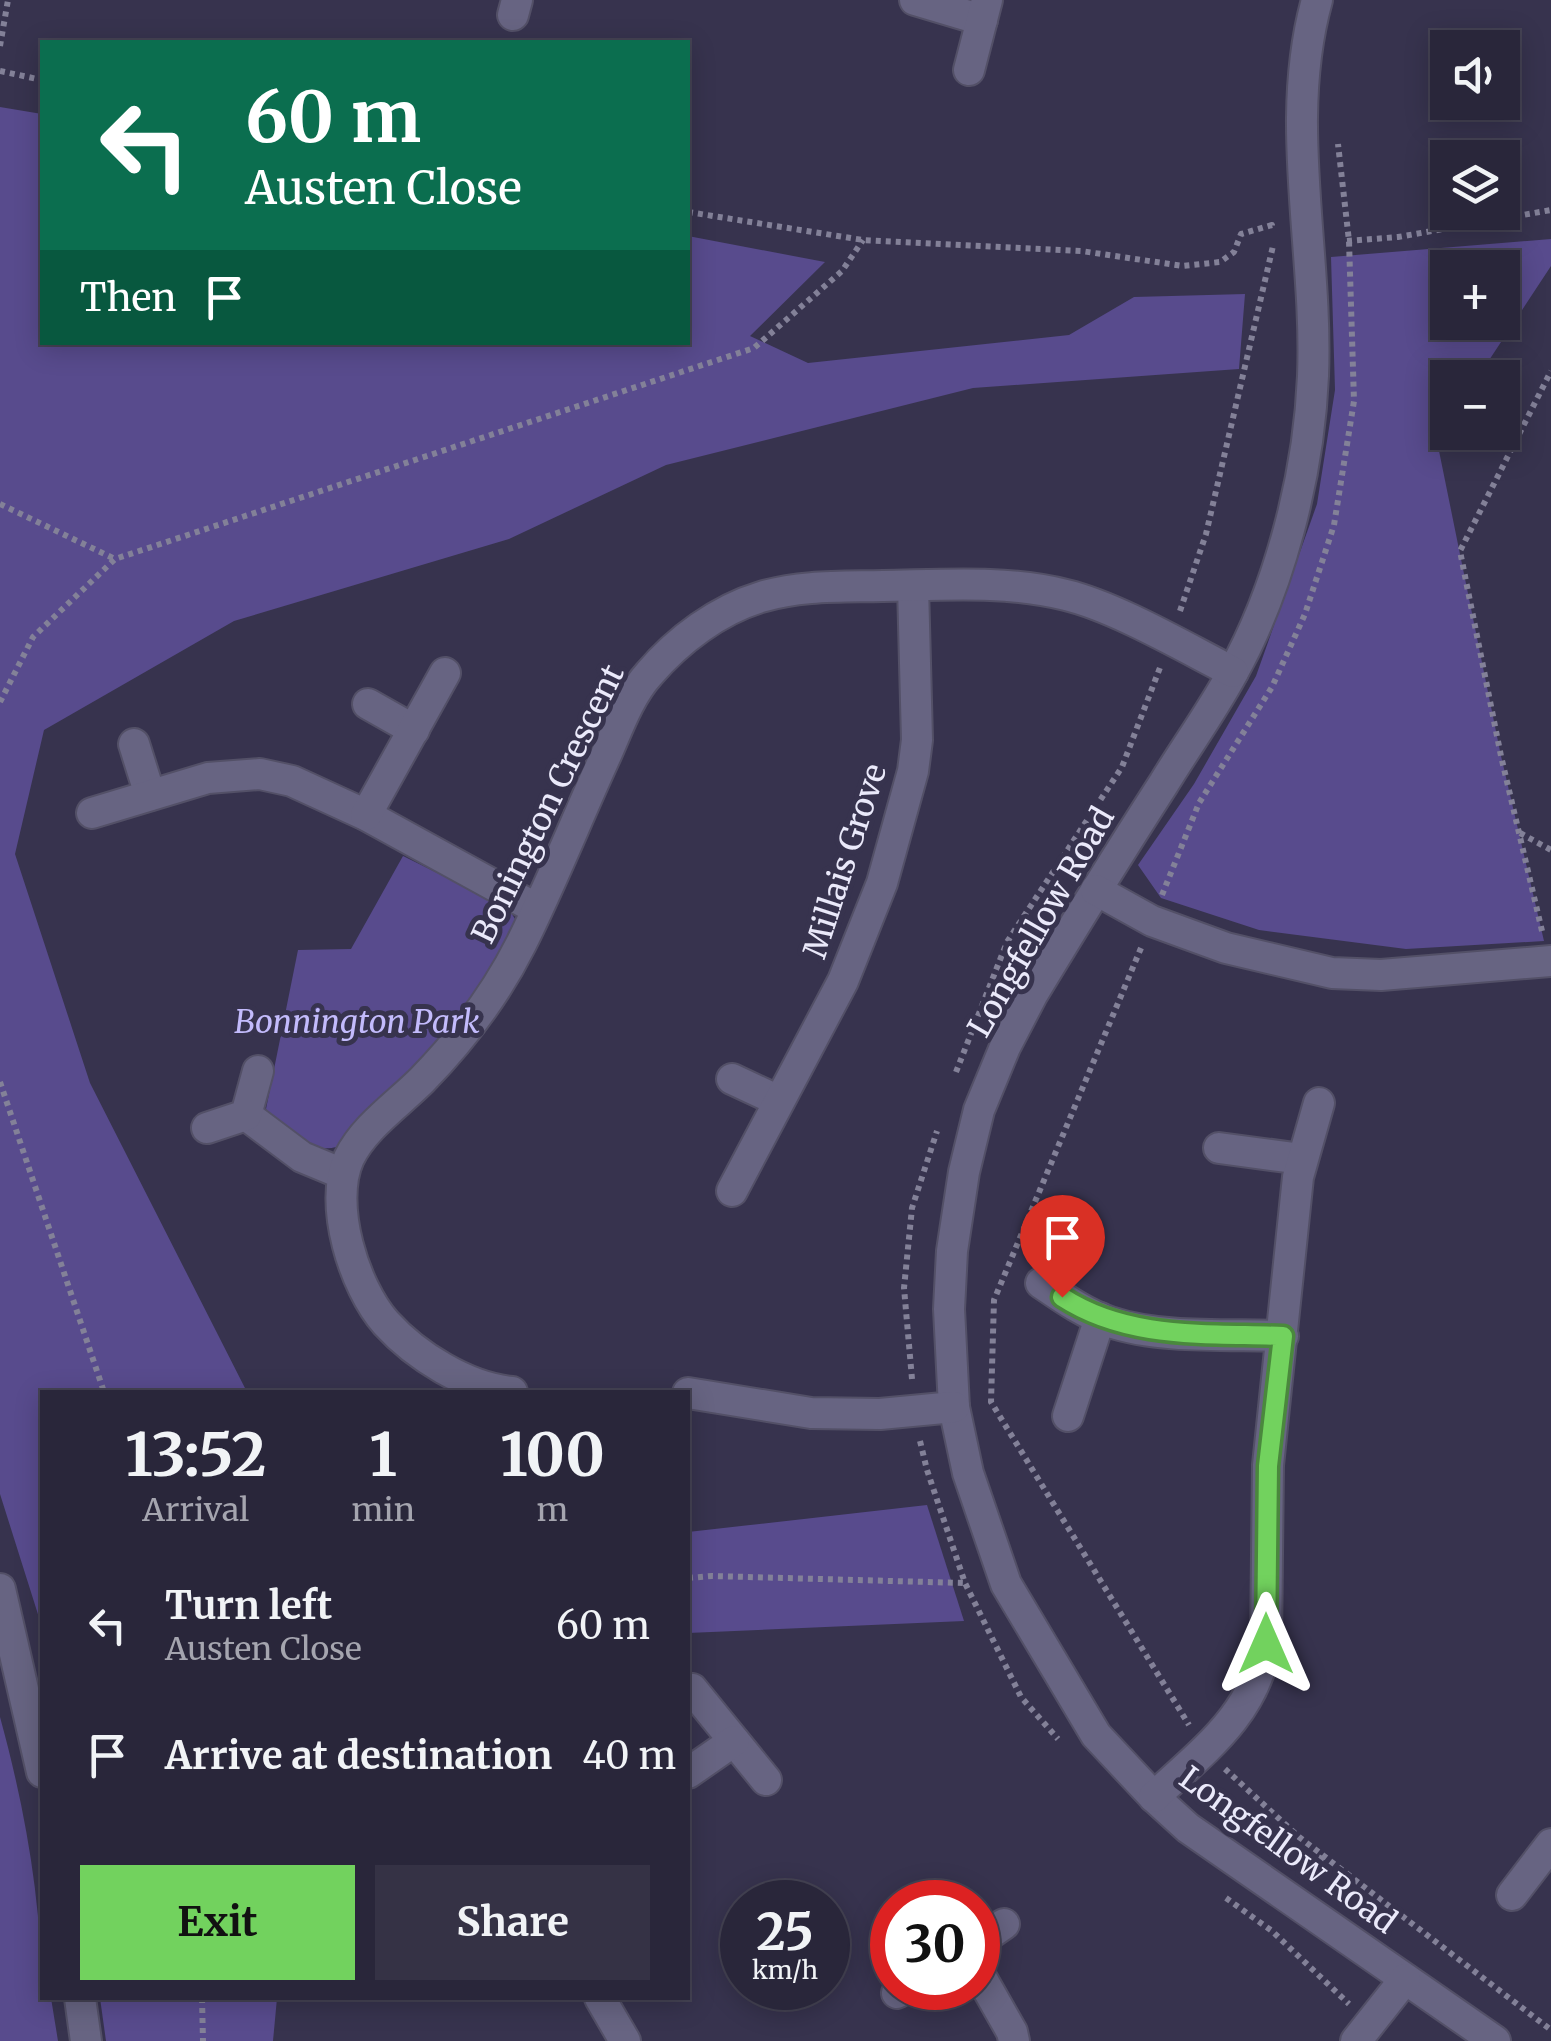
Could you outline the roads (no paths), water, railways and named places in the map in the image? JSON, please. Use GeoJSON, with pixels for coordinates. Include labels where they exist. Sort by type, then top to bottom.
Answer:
{"type":"FeatureCollection","features":[{"type":"Feature","properties":{"kind":"street"},"geometry":{"type":"LineString","coordinates":[[915,0],[985,10],[968,70]]}},
{"type":"Feature","properties":{"kind":"street","name":"Longfellow Road"},"geometry":{"type":"LineString","coordinates":[[1316,0],[1308,30],[1300,100],[1310,244],[1313,376],[1307,445],[1280,558],[1233,672],[1032,995],[979,1110],[964,1172],[952,1251],[949,1309],[954,1407],[968,1473],[1006,1584],[1096,1735],[1188,1828],[1495,2041]]}},
{"type":"Feature","properties":{"kind":"street","name":"Bonington Crescent"},"geometry":{"type":"LineString","coordinates":[[343,1174],[351,1154],[382,1116],[423,1078],[477,1017],[520,947],[624,716],[646,677],[681,640],[720,615],[760,598],[801,588],[1004,584],[1069,596],[1233,672]]}},
{"type":"Feature","properties":{"kind":"street","name":"Millais Grove"},"geometry":{"type":"LineString","coordinates":[[732,1191],[843,982],[882,883],[913,772],[917,740],[914,586]]}},
{"type":"Feature","properties":{"kind":"street"},"geometry":{"type":"LineString","coordinates":[[366,815],[445,673]]}},
{"type":"Feature","properties":{"kind":"street"},"geometry":{"type":"LineString","coordinates":[[368,704],[414,730]]}},
{"type":"Feature","properties":{"kind":"street"},"geometry":{"type":"LineString","coordinates":[[134,744],[150,795]]}},
{"type":"Feature","properties":{"kind":"street"},"geometry":{"type":"LineString","coordinates":[[92,813],[208,778],[260,774],[292,781],[366,815],[537,909]]}},
{"type":"Feature","properties":{"kind":"street"},"geometry":{"type":"LineString","coordinates":[[1096,890],[1152,920],[1226,948],[1332,973],[1381,976],[1549,962]]}},
{"type":"Feature","properties":{"kind":"street"},"geometry":{"type":"LineString","coordinates":[[246,1115],[258,1072]]}},
{"type":"Feature","properties":{"kind":"street"},"geometry":{"type":"LineString","coordinates":[[732,1078],[778,1101]]}},
{"type":"Feature","properties":{"kind":"street"},"geometry":{"type":"LineString","coordinates":[[1154,1797],[1246,1703],[1262,1670],[1266,1644],[1268,1466],[1302,1159],[1319,1102]]}},
{"type":"Feature","properties":{"kind":"street"},"geometry":{"type":"LineString","coordinates":[[246,1115],[302,1157],[343,1174],[343,1223],[356,1271],[374,1310],[418,1352],[472,1382],[504,1390]]}},
{"type":"Feature","properties":{"kind":"street"},"geometry":{"type":"LineString","coordinates":[[208,1128],[246,1115]]}},
{"type":"Feature","properties":{"kind":"street"},"geometry":{"type":"LineString","coordinates":[[1219,1148],[1302,1159]]}},
{"type":"Feature","properties":{"kind":"street"},"geometry":{"type":"LineString","coordinates":[[1041,1283],[1083,1311],[1144,1330],[1283,1336]]}},
{"type":"Feature","properties":{"kind":"street"},"geometry":{"type":"LineString","coordinates":[[1068,1416],[1100,1318]]}},
{"type":"Feature","properties":{"kind":"street"},"geometry":{"type":"LineString","coordinates":[[690,1394],[812,1413],[914,1412],[954,1407]]}},
{"type":"Feature","properties":{"kind":"street"},"geometry":{"type":"LineString","coordinates":[[0,1589],[40,1763]]}},
{"type":"Feature","properties":{"kind":"street"},"geometry":{"type":"LineString","coordinates":[[692,1689],[766,1780]]}},
{"type":"Feature","properties":{"kind":"street"},"geometry":{"type":"LineString","coordinates":[[690,1773],[734,1740]]}},
{"type":"Feature","properties":{"kind":"street"},"geometry":{"type":"LineString","coordinates":[[1512,1895],[1551,1844]]}},
{"type":"Feature","properties":{"kind":"street"},"geometry":{"type":"LineString","coordinates":[[1000,1927],[1004,1924]]}},
{"type":"Feature","properties":{"kind":"street"},"geometry":{"type":"LineString","coordinates":[[1363,2032],[1405,1979]]}},
{"type":"Feature","properties":{"kind":"street"},"geometry":{"type":"LineString","coordinates":[[80,2000],[86,2041]]}},
{"type":"Feature","properties":{"kind":"street"},"geometry":{"type":"LineString","coordinates":[[601,2000],[625,2041]]}},
{"type":"Feature","properties":{"kind":"street"},"geometry":{"type":"LineString","coordinates":[[998,2010],[1014,2041]]}},
{"type":"Feature","properties":{"kind":"park label","name":"Bonnington Park"},"geometry":{"type":"Point","coordinates":[357,1022]}}]}
